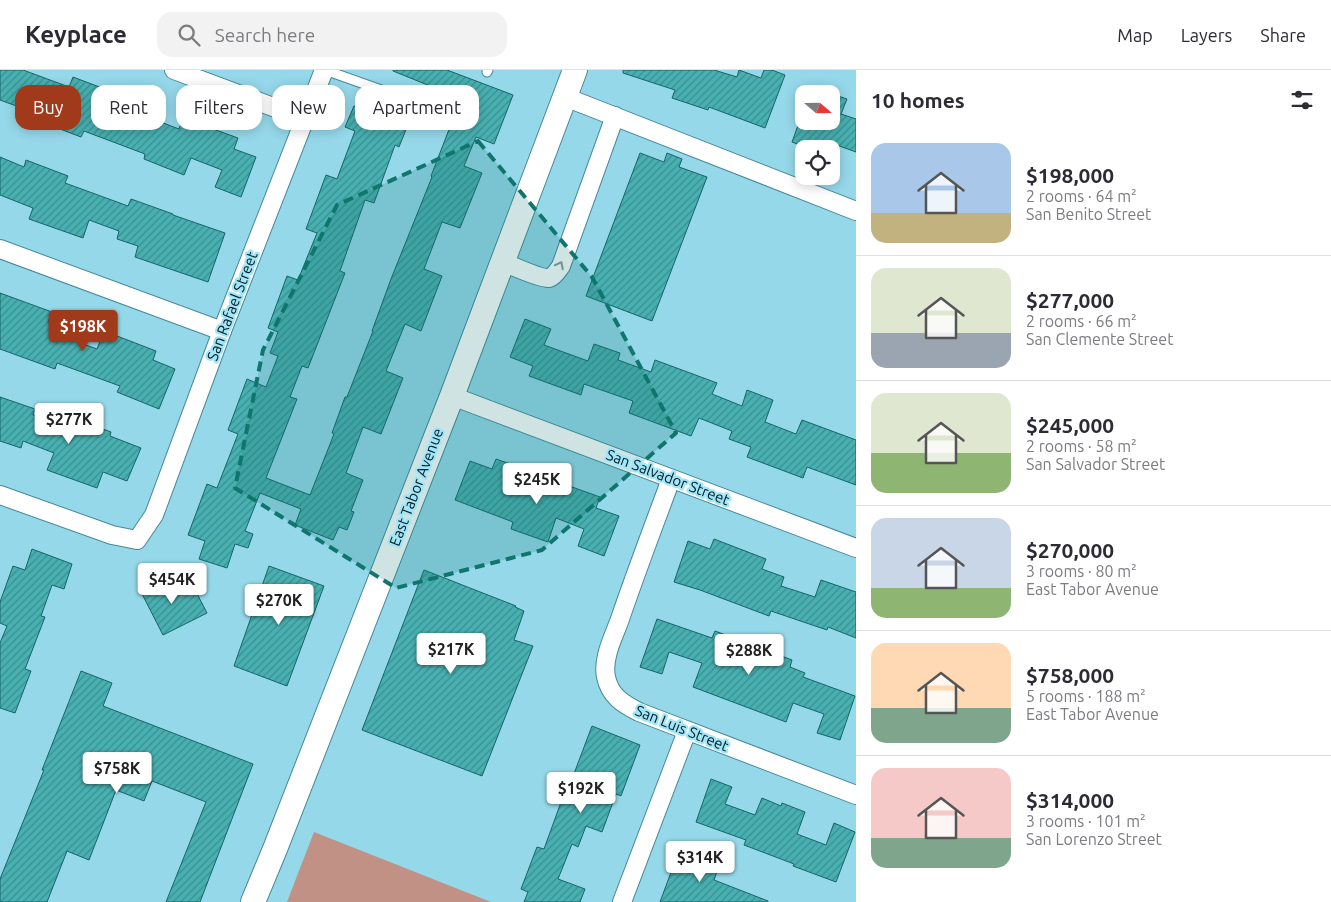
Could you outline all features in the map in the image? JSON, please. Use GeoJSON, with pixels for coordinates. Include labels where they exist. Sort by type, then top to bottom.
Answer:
{"type":"FeatureCollection","features":[{"type":"Feature","properties":{"kind":"main road","name":"East Tabor Avenue"},"geometry":{"type":"LineString","coordinates":[[253,902],[452,396],[575,70]]}},
{"type":"Feature","properties":{"kind":"street"},"geometry":{"type":"LineString","coordinates":[[174,70],[272,107]]}},
{"type":"Feature","properties":{"kind":"street","name":"San Rafael Street"},"geometry":{"type":"LineString","coordinates":[[318,85],[324,70]]}},
{"type":"Feature","properties":{"kind":"street"},"geometry":{"type":"LineString","coordinates":[[565,97],[856,211]]}},
{"type":"Feature","properties":{"kind":"street"},"geometry":{"type":"LineString","coordinates":[[502,262],[542,277],[549,278],[555,274],[561,266],[615,116]]}},
{"type":"Feature","properties":{"kind":"street","name":"San Rafael Street"},"geometry":{"type":"LineString","coordinates":[[0,496],[112,535],[137,540],[154,515],[222,331],[301,130]]}},
{"type":"Feature","properties":{"kind":"street"},"geometry":{"type":"LineString","coordinates":[[0,249],[222,331]]}},
{"type":"Feature","properties":{"kind":"street","name":"San Salvador Street"},"geometry":{"type":"LineString","coordinates":[[452,396],[856,548]]}},
{"type":"Feature","properties":{"kind":"street","name":"San Luis Street"},"geometry":{"type":"LineString","coordinates":[[671,479],[607,658],[606,677],[612,692],[623,704],[639,712],[856,794]]}},
{"type":"Feature","properties":{"kind":"street"},"geometry":{"type":"LineString","coordinates":[[622,902],[687,731]]}},
{"type":"Feature","properties":{"kind":"lane"},"geometry":{"type":"LineString","coordinates":[[324,70],[367,85]]}},
{"type":"Feature","properties":{"kind":"highlighted area"},"geometry":{"type":"Polygon","coordinates":[[[478,141],[592,277],[676,433],[542,550],[396,588],[235,488],[263,350],[337,205],[478,141]]]}},
{"type":"Feature","properties":{"kind":"shaded area"},"geometry":{"type":"Polygon","coordinates":[[[314,832],[491,902],[287,902],[314,832]]]}},
{"type":"Feature","properties":{"kind":"building"},"geometry":{"type":"Polygon","coordinates":[[[0,70],[23,70],[64,85],[15,85],[15,105],[0,100],[0,70]]]}},
{"type":"Feature","properties":{"kind":"building"},"geometry":{"type":"Polygon","coordinates":[[[447,70],[513,95],[494,144],[476,137],[464,166],[482,173],[460,228],[442,222],[424,269],[442,276],[421,331],[405,324],[386,371],[403,378],[381,434],[363,427],[346,473],[363,480],[351,511],[354,512],[347,530],[339,527],[333,540],[295,525],[301,509],[260,493],[245,531],[253,534],[248,548],[235,544],[227,568],[199,559],[205,541],[188,535],[207,484],[217,488],[238,434],[228,430],[247,379],[266,387],[278,356],[270,353],[278,332],[268,328],[287,276],[298,280],[317,233],[306,229],[326,175],[337,179],[355,131],[345,127],[354,106],[355,130],[406,130],[399,147],[395,145],[374,203],[365,200],[340,271],[345,273],[308,368],[302,366],[290,397],[297,399],[266,478],[310,495],[334,434],[332,433],[345,397],[347,397],[373,331],[391,279],[449,130],[479,130],[479,85],[428,85],[393,71],[447,70]]]}},
{"type":"Feature","properties":{"kind":"building"},"geometry":{"type":"Polygon","coordinates":[[[623,70],[714,70],[737,77],[739,70],[761,78],[764,70],[772,70],[785,75],[765,128],[709,107],[708,110],[672,98],[675,90],[623,73],[623,70]]]}},
{"type":"Feature","properties":{"kind":"building"},"geometry":{"type":"Polygon","coordinates":[[[73,77],[94,85],[91,85],[91,130],[166,130],[166,124],[176,128],[176,130],[216,130],[238,138],[234,149],[256,157],[241,197],[215,187],[222,170],[191,158],[184,175],[144,159],[145,154],[84,131],[81,137],[63,130],[81,130],[81,85],[70,85],[73,77]]]}},
{"type":"Feature","properties":{"kind":"building"},"geometry":{"type":"Polygon","coordinates":[[[840,97],[847,99],[841,114],[856,119],[856,152],[840,146],[840,140],[795,140],[795,143],[792,142],[796,130],[840,130],[840,97]]]}},
{"type":"Feature","properties":{"kind":"building"},"geometry":{"type":"Polygon","coordinates":[[[640,153],[664,162],[667,153],[682,159],[679,167],[707,177],[652,321],[586,296],[640,153]]]}},
{"type":"Feature","properties":{"kind":"building"},"geometry":{"type":"Polygon","coordinates":[[[0,157],[24,167],[26,160],[68,176],[65,183],[128,206],[131,199],[225,233],[208,282],[135,257],[138,246],[117,239],[119,231],[89,220],[83,238],[29,219],[33,208],[0,195],[0,157]]]}},
{"type":"Feature","properties":{"kind":"building"},"geometry":{"type":"Polygon","coordinates":[[[0,293],[52,312],[48,322],[70,330],[67,338],[97,349],[104,331],[156,351],[153,360],[175,369],[159,409],[117,392],[120,386],[57,363],[55,369],[0,349],[0,293]]]}},
{"type":"Feature","properties":{"kind":"building"},"geometry":{"type":"Polygon","coordinates":[[[525,319],[551,329],[544,345],[588,361],[594,344],[620,353],[618,360],[651,372],[655,360],[717,383],[712,394],[742,406],[747,390],[773,400],[765,422],[796,434],[802,420],[856,440],[856,485],[807,467],[803,478],[747,457],[751,447],[729,439],[732,431],[699,418],[691,436],[629,413],[633,401],[584,384],[581,395],[529,376],[533,366],[510,357],[525,319]]]}},
{"type":"Feature","properties":{"kind":"building"},"geometry":{"type":"Polygon","coordinates":[[[0,397],[35,409],[33,415],[69,428],[73,418],[111,432],[110,436],[141,448],[127,481],[103,472],[97,488],[47,470],[54,453],[23,441],[21,448],[0,441],[0,397]]]}},
{"type":"Feature","properties":{"kind":"building"},"geometry":{"type":"Polygon","coordinates":[[[496,459],[516,466],[509,483],[542,494],[547,478],[600,497],[596,508],[619,516],[604,556],[578,546],[584,529],[556,518],[548,542],[511,529],[513,522],[455,500],[470,461],[492,469],[496,459]]]}},
{"type":"Feature","properties":{"kind":"building"},"geometry":{"type":"Polygon","coordinates":[[[714,539],[766,559],[762,569],[784,577],[781,586],[815,597],[821,580],[856,592],[856,638],[828,627],[827,630],[771,611],[769,616],[674,582],[688,541],[710,549],[714,539]]]}},
{"type":"Feature","properties":{"kind":"building"},"geometry":{"type":"Polygon","coordinates":[[[32,549],[72,564],[64,589],[52,585],[41,616],[45,617],[25,669],[31,671],[15,713],[0,708],[0,643],[7,626],[0,623],[0,602],[13,566],[25,570],[32,549]]]}},
{"type":"Feature","properties":{"kind":"building"},"geometry":{"type":"Polygon","coordinates":[[[269,566],[324,586],[287,686],[234,666],[269,566]]]}},
{"type":"Feature","properties":{"kind":"building"},"geometry":{"type":"Polygon","coordinates":[[[424,570],[516,606],[524,611],[514,640],[533,646],[482,776],[362,730],[424,570]]]}},
{"type":"Feature","properties":{"kind":"building"},"geometry":{"type":"Polygon","coordinates":[[[157,577],[167,597],[192,584],[207,613],[163,635],[138,586],[157,577]]]}},
{"type":"Feature","properties":{"kind":"building"},"geometry":{"type":"Polygon","coordinates":[[[657,619],[712,638],[715,631],[792,660],[790,667],[805,673],[803,677],[855,696],[840,740],[817,733],[824,714],[793,703],[786,722],[693,687],[702,663],[669,652],[662,674],[640,667],[657,619]]]}},
{"type":"Feature","properties":{"kind":"building"},"geometry":{"type":"Polygon","coordinates":[[[81,671],[112,683],[103,706],[253,764],[200,902],[166,902],[206,802],[152,781],[144,801],[116,790],[89,860],[67,851],[47,902],[0,902],[0,879],[81,671]]]}},
{"type":"Feature","properties":{"kind":"building"},"geometry":{"type":"Polygon","coordinates":[[[592,726],[640,745],[621,796],[616,794],[602,832],[586,826],[578,847],[572,844],[558,879],[585,889],[580,902],[524,902],[528,892],[521,889],[537,847],[544,849],[592,726]]]}},
{"type":"Feature","properties":{"kind":"building"},"geometry":{"type":"Polygon","coordinates":[[[711,779],[732,787],[725,804],[755,815],[762,798],[781,806],[782,803],[805,812],[797,834],[826,845],[834,823],[855,832],[836,882],[744,845],[746,840],[696,822],[711,779]]]}},
{"type":"Feature","properties":{"kind":"building"},"geometry":{"type":"Polygon","coordinates":[[[680,848],[720,863],[714,880],[768,902],[660,902],[680,848]]]}}]}
